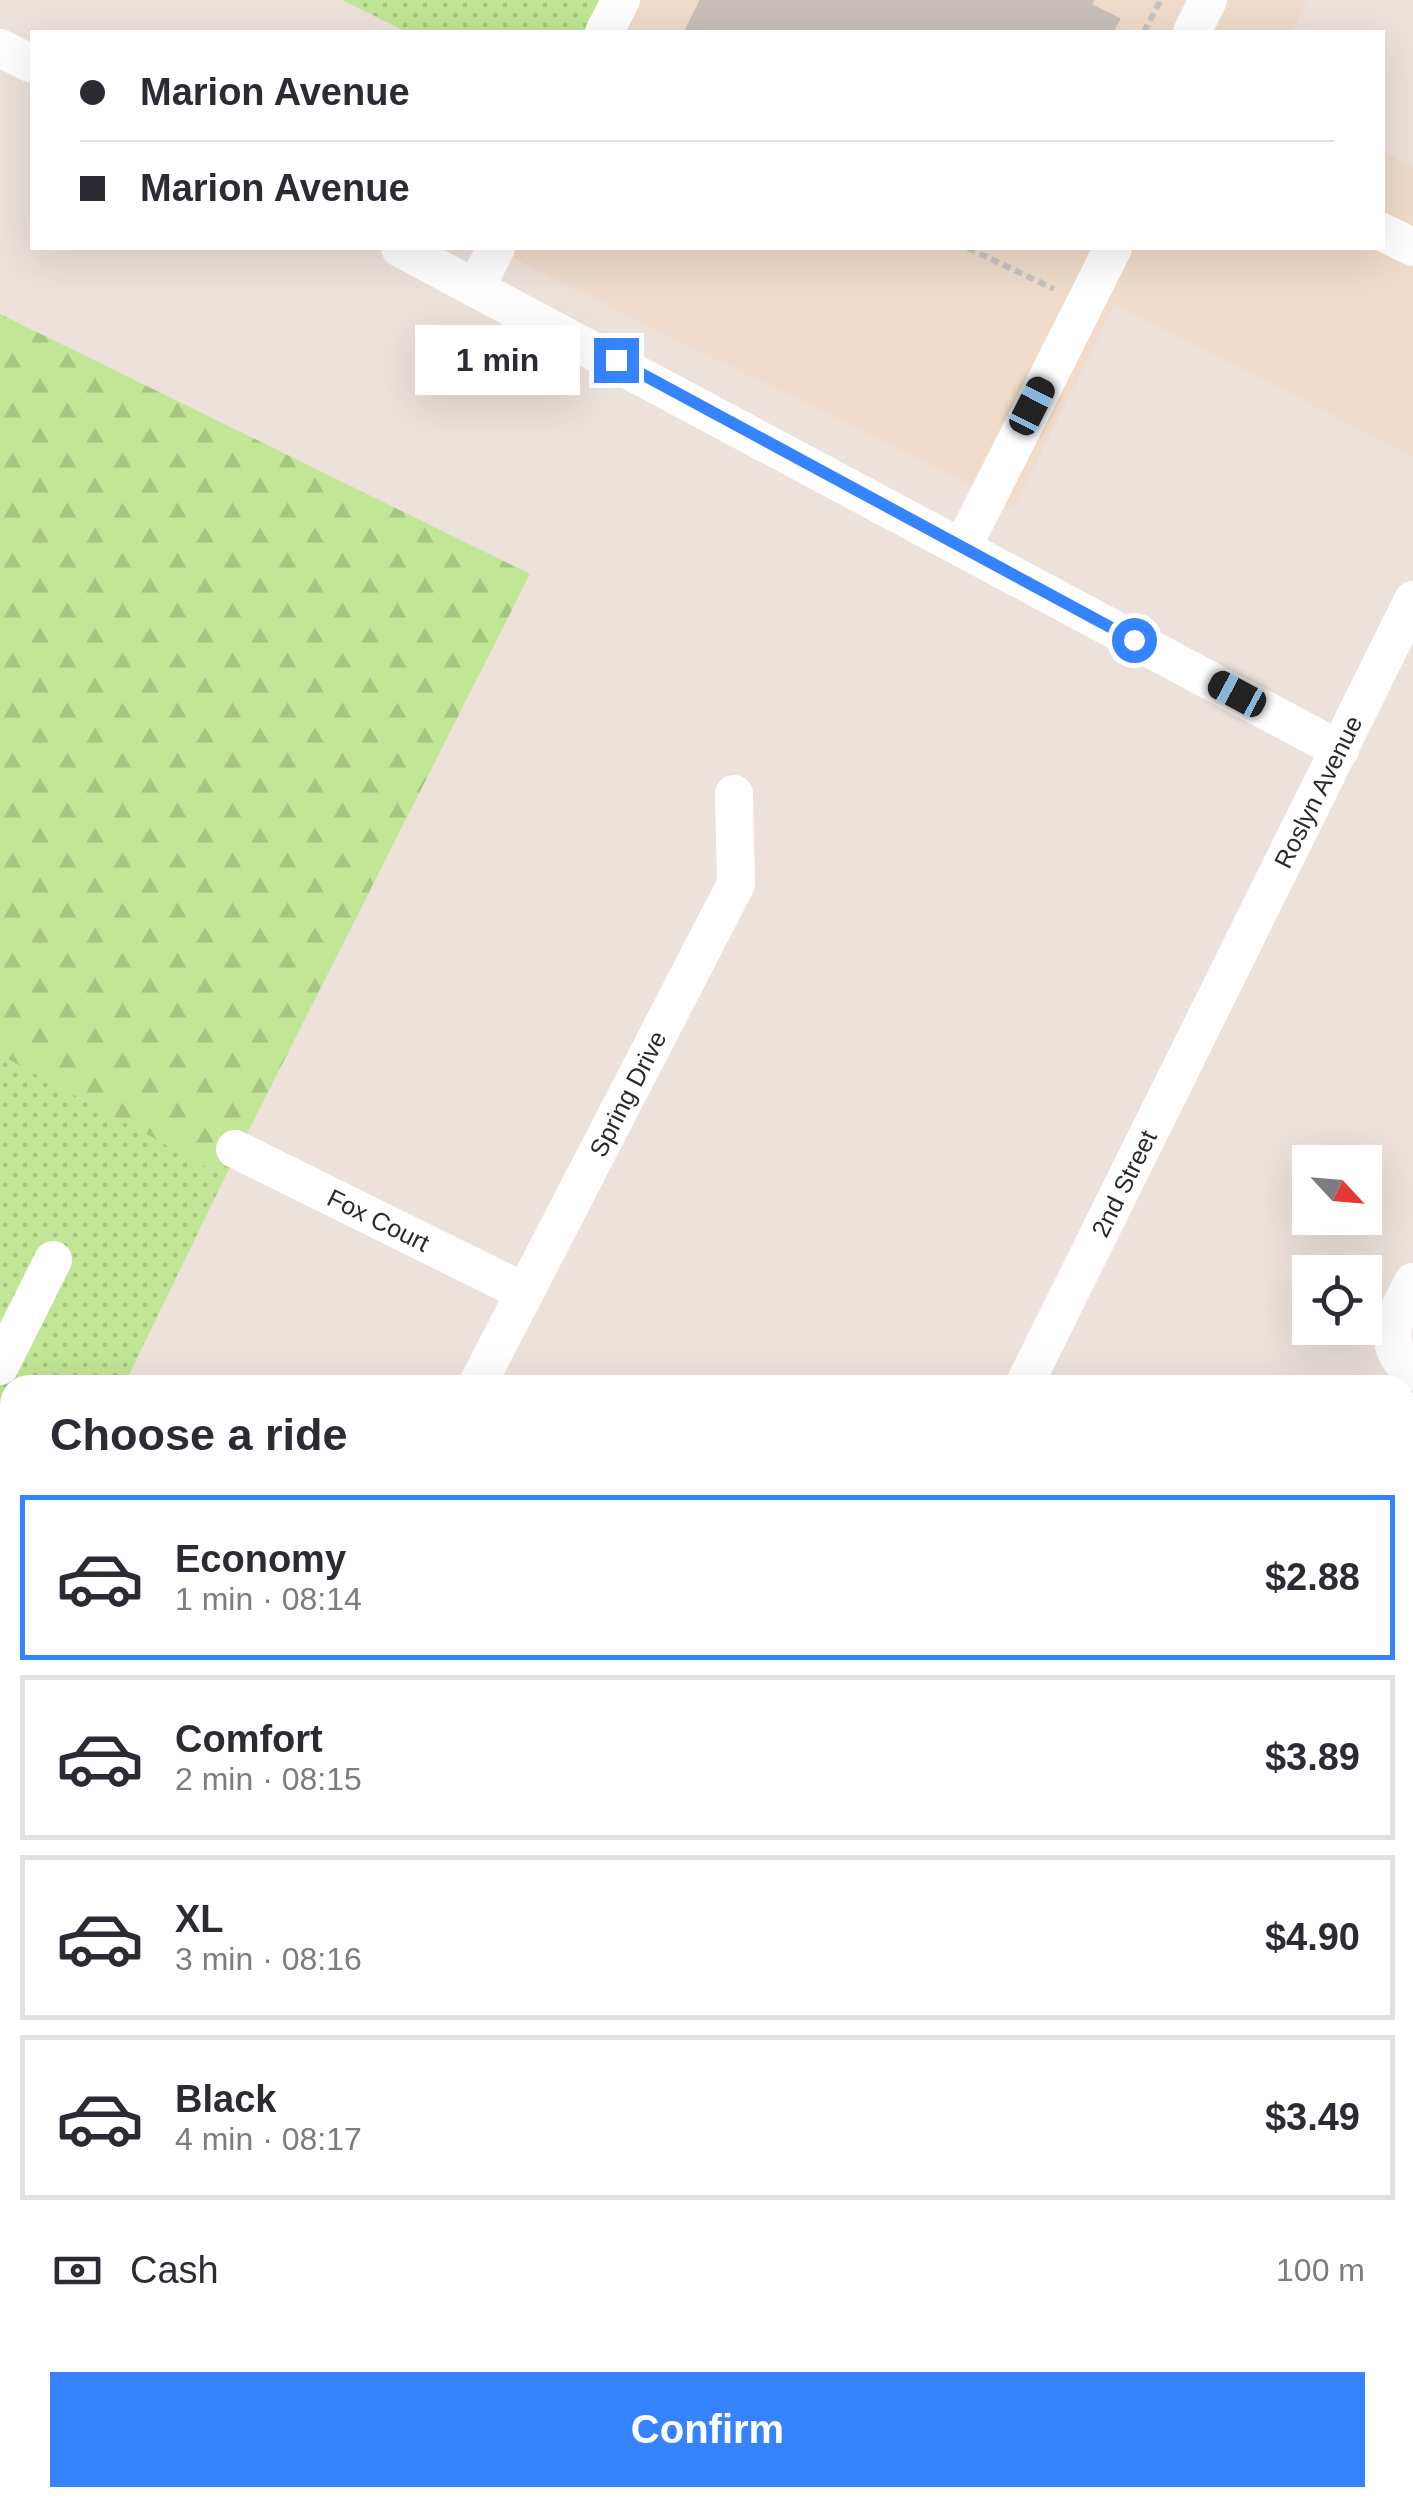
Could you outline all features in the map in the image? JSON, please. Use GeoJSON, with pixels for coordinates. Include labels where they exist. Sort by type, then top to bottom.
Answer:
{"type":"FeatureCollection","features":[{"type":"Feature","properties":{"kind":"street"},"geometry":{"type":"LineString","coordinates":[[605,30],[621,0]]}},
{"type":"Feature","properties":{"kind":"street"},"geometry":{"type":"LineString","coordinates":[[1193,30],[1208,0]]}},
{"type":"Feature","properties":{"kind":"street"},"geometry":{"type":"LineString","coordinates":[[0,48],[30,63]]}},
{"type":"Feature","properties":{"kind":"street"},"geometry":{"type":"LineString","coordinates":[[1385,234],[1413,248]]}},
{"type":"Feature","properties":{"kind":"street"},"geometry":{"type":"LineString","coordinates":[[404,250],[477,285],[1340,750]]}},
{"type":"Feature","properties":{"kind":"street"},"geometry":{"type":"LineString","coordinates":[[477,285],[495,250]]}},
{"type":"Feature","properties":{"kind":"street"},"geometry":{"type":"LineString","coordinates":[[962,548],[1112,250]]}},
{"type":"Feature","properties":{"kind":"street","name":"Roslyn Avenue"},"geometry":{"type":"LineString","coordinates":[[1226,985],[1412,605]]}},
{"type":"Feature","properties":{"kind":"street","name":"Spring Drive"},"geometry":{"type":"LineString","coordinates":[[483,1375],[522,1292],[736,884],[734,794]]}},
{"type":"Feature","properties":{"kind":"street","name":"2nd Street"},"geometry":{"type":"LineString","coordinates":[[1029,1375],[1226,985]]}},
{"type":"Feature","properties":{"kind":"street","name":"Fox Court"},"geometry":{"type":"LineString","coordinates":[[236,1149],[522,1292]]}},
{"type":"Feature","properties":{"kind":"street"},"geometry":{"type":"LineString","coordinates":[[0,1366],[53,1260]]}},
{"type":"Feature","properties":{"kind":"street"},"geometry":{"type":"LineString","coordinates":[[1413,1282],[1391,1324],[1391,1345],[1413,1372]]}},
{"type":"Feature","properties":{"kind":"path"},"geometry":{"type":"LineString","coordinates":[[1145,30],[1161,0]]}},
{"type":"Feature","properties":{"kind":"path"},"geometry":{"type":"LineString","coordinates":[[972,250],[1057,291],[1064,276]]}},
{"type":"Feature","properties":{"kind":"shaded area"},"geometry":{"type":"Polygon","coordinates":[[[342,0],[1307,0],[1293,30],[403,30],[342,0]]]}},
{"type":"Feature","properties":{"kind":"shaded area"},"geometry":{"type":"Polygon","coordinates":[[[1385,152],[1413,167],[1413,456],[1114,305],[1015,508],[497,250],[1385,250],[1385,152]]]}},
{"type":"Feature","properties":{"kind":"green space"},"geometry":{"type":"Polygon","coordinates":[[[342,0],[603,0],[587,30],[403,30],[342,0]]]}},
{"type":"Feature","properties":{"kind":"green space"},"geometry":{"type":"Polygon","coordinates":[[[0,314],[530,574],[225,1177],[0,1055],[0,314]]]}},
{"type":"Feature","properties":{"kind":"green space"},"geometry":{"type":"Polygon","coordinates":[[[0,1055],[225,1177],[129,1375],[0,1375],[0,1055]]]}},
{"type":"Feature","properties":{"kind":"building"},"geometry":{"type":"Polygon","coordinates":[[[701,0],[1093,0],[1091,5],[1119,19],[1113,30],[686,30],[701,0]]]}},
{"type":"Feature","properties":{"kind":"route"},"geometry":{"type":"LineString","coordinates":[[616,360],[1134,640]]}}]}
